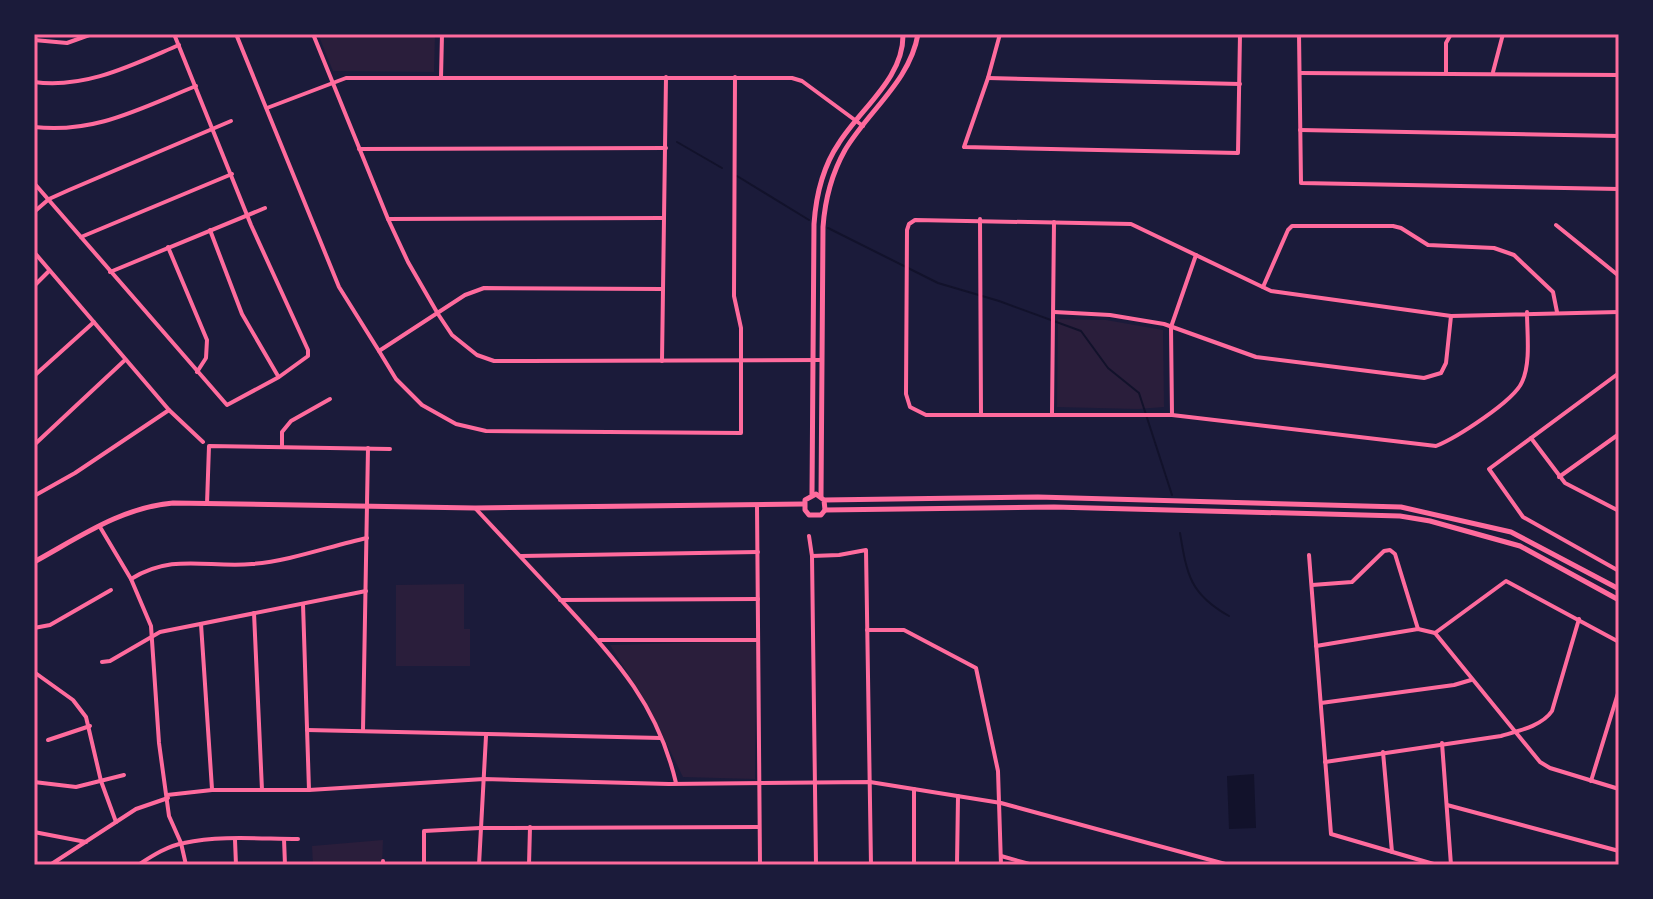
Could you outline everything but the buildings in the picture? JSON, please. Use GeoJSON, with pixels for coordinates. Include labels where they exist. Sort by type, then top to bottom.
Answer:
{"type":"FeatureCollection","features":[{"type":"Feature","properties":{"kind":"street"},"geometry":{"type":"LineString","coordinates":[[34,40],[67,43],[92,34]]}},
{"type":"Feature","properties":{"kind":"street"},"geometry":{"type":"LineString","coordinates":[[34,183],[227,405],[279,377],[309,353],[247,215],[174,34]]}},
{"type":"Feature","properties":{"kind":"street"},"geometry":{"type":"LineString","coordinates":[[236,34],[339,287],[409,393],[443,418],[472,429],[509,432],[741,433],[741,321],[734,296],[735,77]]}},
{"type":"Feature","properties":{"kind":"street"},"geometry":{"type":"LineString","coordinates":[[313,34],[408,262],[438,314],[462,346],[494,361],[822,360]]}},
{"type":"Feature","properties":{"kind":"street"},"geometry":{"type":"LineString","coordinates":[[441,78],[442,34]]}},
{"type":"Feature","properties":{"kind":"street"},"geometry":{"type":"LineString","coordinates":[[804,504],[812,494],[815,204],[827,164],[839,142],[897,67],[904,48],[903,34]]}},
{"type":"Feature","properties":{"kind":"street"},"geometry":{"type":"LineString","coordinates":[[804,504],[809,515],[821,515],[825,510],[822,360],[826,193],[836,167],[906,69],[918,34]]}},
{"type":"Feature","properties":{"kind":"street"},"geometry":{"type":"LineString","coordinates":[[1000,34],[964,147],[1238,153],[1240,34]]}},
{"type":"Feature","properties":{"kind":"street"},"geometry":{"type":"LineString","coordinates":[[1299,34],[1301,183],[1619,189]]}},
{"type":"Feature","properties":{"kind":"street"},"geometry":{"type":"LineString","coordinates":[[1446,72],[1446,43],[1451,34]]}},
{"type":"Feature","properties":{"kind":"street"},"geometry":{"type":"LineString","coordinates":[[1493,72],[1503,34]]}},
{"type":"Feature","properties":{"kind":"street"},"geometry":{"type":"LineString","coordinates":[[34,82],[60,85],[83,82],[179,45]]}},
{"type":"Feature","properties":{"kind":"street"},"geometry":{"type":"LineString","coordinates":[[904,48],[914,50]]}},
{"type":"Feature","properties":{"kind":"street"},"geometry":{"type":"LineString","coordinates":[[1300,73],[1619,75]]}},
{"type":"Feature","properties":{"kind":"street"},"geometry":{"type":"LineString","coordinates":[[662,361],[666,77]]}},
{"type":"Feature","properties":{"kind":"street"},"geometry":{"type":"LineString","coordinates":[[266,108],[346,78],[735,77],[798,79],[863,126]]}},
{"type":"Feature","properties":{"kind":"street"},"geometry":{"type":"LineString","coordinates":[[988,78],[1240,84]]}},
{"type":"Feature","properties":{"kind":"street"},"geometry":{"type":"LineString","coordinates":[[34,127],[85,127],[106,122],[196,86]]}},
{"type":"Feature","properties":{"kind":"street"},"geometry":{"type":"LineString","coordinates":[[34,212],[49,199],[231,121]]}},
{"type":"Feature","properties":{"kind":"street"},"geometry":{"type":"LineString","coordinates":[[1300,130],[1619,136]]}},
{"type":"Feature","properties":{"kind":"street"},"geometry":{"type":"LineString","coordinates":[[359,149],[666,148]]}},
{"type":"Feature","properties":{"kind":"street"},"geometry":{"type":"LineString","coordinates":[[81,237],[232,174]]}},
{"type":"Feature","properties":{"kind":"street"},"geometry":{"type":"LineString","coordinates":[[110,272],[265,208]]}},
{"type":"Feature","properties":{"kind":"street"},"geometry":{"type":"LineString","coordinates":[[388,219],[664,218]]}},
{"type":"Feature","properties":{"kind":"street"},"geometry":{"type":"LineString","coordinates":[[980,219],[981,414]]}},
{"type":"Feature","properties":{"kind":"street"},"geometry":{"type":"LineString","coordinates":[[1527,312],[1526,369],[1521,385],[1491,412],[1436,446],[1172,415],[926,415],[917,412],[908,402],[907,230],[915,220],[1131,224],[1263,287],[1451,316],[1527,312],[1619,312]]}},
{"type":"Feature","properties":{"kind":"street"},"geometry":{"type":"LineString","coordinates":[[1052,413],[1054,222]]}},
{"type":"Feature","properties":{"kind":"street"},"geometry":{"type":"LineString","coordinates":[[1556,225],[1619,276]]}},
{"type":"Feature","properties":{"kind":"street"},"geometry":{"type":"LineString","coordinates":[[1263,287],[1292,226],[1393,226],[1428,245],[1494,248],[1514,255],[1553,292],[1557,312]]}},
{"type":"Feature","properties":{"kind":"street"},"geometry":{"type":"LineString","coordinates":[[210,230],[242,314],[279,377]]}},
{"type":"Feature","properties":{"kind":"street"},"geometry":{"type":"LineString","coordinates":[[168,247],[207,340],[206,358],[197,372]]}},
{"type":"Feature","properties":{"kind":"street"},"geometry":{"type":"LineString","coordinates":[[34,252],[169,410],[203,442]]}},
{"type":"Feature","properties":{"kind":"street"},"geometry":{"type":"LineString","coordinates":[[1172,415],[1171,327],[1196,255]]}},
{"type":"Feature","properties":{"kind":"street"},"geometry":{"type":"LineString","coordinates":[[34,286],[49,271]]}},
{"type":"Feature","properties":{"kind":"street"},"geometry":{"type":"LineString","coordinates":[[379,351],[465,295],[484,288],[662,289]]}},
{"type":"Feature","properties":{"kind":"street"},"geometry":{"type":"LineString","coordinates":[[1054,312],[1110,315],[1171,327],[1256,357],[1424,378],[1441,373],[1446,363],[1451,316]]}},
{"type":"Feature","properties":{"kind":"street"},"geometry":{"type":"LineString","coordinates":[[34,376],[94,322]]}},
{"type":"Feature","properties":{"kind":"street"},"geometry":{"type":"LineString","coordinates":[[34,445],[125,360]]}},
{"type":"Feature","properties":{"kind":"street"},"geometry":{"type":"LineString","coordinates":[[1619,373],[1489,469],[1523,517],[1619,571]]}},
{"type":"Feature","properties":{"kind":"street"},"geometry":{"type":"LineString","coordinates":[[282,446],[282,432],[291,421],[330,399]]}},
{"type":"Feature","properties":{"kind":"street"},"geometry":{"type":"LineString","coordinates":[[34,496],[75,473],[169,410]]}},
{"type":"Feature","properties":{"kind":"street"},"geometry":{"type":"LineString","coordinates":[[1559,477],[1619,434]]}},
{"type":"Feature","properties":{"kind":"street"},"geometry":{"type":"LineString","coordinates":[[1531,438],[1565,483],[1619,511]]}},
{"type":"Feature","properties":{"kind":"street"},"geometry":{"type":"LineString","coordinates":[[207,504],[209,446],[390,449]]}},
{"type":"Feature","properties":{"kind":"street"},"geometry":{"type":"LineString","coordinates":[[363,730],[368,448]]}},
{"type":"Feature","properties":{"kind":"street"},"geometry":{"type":"LineString","coordinates":[[812,494],[823,498],[1100,498],[1401,507],[1432,512],[1524,537],[1619,589]]}},
{"type":"Feature","properties":{"kind":"street"},"geometry":{"type":"LineString","coordinates":[[999,497],[999,508]]}},
{"type":"Feature","properties":{"kind":"street"},"geometry":{"type":"LineString","coordinates":[[1100,498],[1100,508]]}},
{"type":"Feature","properties":{"kind":"street"},"geometry":{"type":"LineString","coordinates":[[1290,511],[1293,502]]}},
{"type":"Feature","properties":{"kind":"street"},"geometry":{"type":"LineString","coordinates":[[34,562],[120,516],[154,505],[475,508],[804,504]]}},
{"type":"Feature","properties":{"kind":"street"},"geometry":{"type":"LineString","coordinates":[[757,505],[760,865]]}},
{"type":"Feature","properties":{"kind":"street"},"geometry":{"type":"LineString","coordinates":[[475,508],[599,640],[638,691],[661,738],[676,784]]}},
{"type":"Feature","properties":{"kind":"street"},"geometry":{"type":"LineString","coordinates":[[825,510],[1100,508],[1400,516],[1430,521],[1520,546],[1619,600]]}},
{"type":"Feature","properties":{"kind":"street"},"geometry":{"type":"LineString","coordinates":[[1430,521],[1432,512]]}},
{"type":"Feature","properties":{"kind":"street"},"geometry":{"type":"LineString","coordinates":[[100,527],[131,579],[149,619],[169,816],[181,843],[186,865]]}},
{"type":"Feature","properties":{"kind":"street"},"geometry":{"type":"LineString","coordinates":[[809,536],[812,556],[816,865]]}},
{"type":"Feature","properties":{"kind":"street"},"geometry":{"type":"LineString","coordinates":[[131,579],[170,563],[252,564],[367,538]]}},
{"type":"Feature","properties":{"kind":"street"},"geometry":{"type":"LineString","coordinates":[[812,556],[866,550],[871,865]]}},
{"type":"Feature","properties":{"kind":"street"},"geometry":{"type":"LineString","coordinates":[[1312,585],[1352,582],[1384,551],[1390,550],[1395,554],[1418,629]]}},
{"type":"Feature","properties":{"kind":"street"},"geometry":{"type":"LineString","coordinates":[[521,556],[758,552]]}},
{"type":"Feature","properties":{"kind":"street"},"geometry":{"type":"LineString","coordinates":[[1309,555],[1331,834],[1437,865]]}},
{"type":"Feature","properties":{"kind":"street"},"geometry":{"type":"LineString","coordinates":[[1435,633],[1506,581],[1619,642]]}},
{"type":"Feature","properties":{"kind":"street"},"geometry":{"type":"LineString","coordinates":[[34,628],[50,625],[111,590]]}},
{"type":"Feature","properties":{"kind":"street"},"geometry":{"type":"LineString","coordinates":[[102,662],[110,661],[152,635],[366,591]]}},
{"type":"Feature","properties":{"kind":"street"},"geometry":{"type":"LineString","coordinates":[[560,600],[758,599]]}},
{"type":"Feature","properties":{"kind":"street"},"geometry":{"type":"LineString","coordinates":[[303,604],[309,790]]}},
{"type":"Feature","properties":{"kind":"street"},"geometry":{"type":"LineString","coordinates":[[254,613],[262,790]]}},
{"type":"Feature","properties":{"kind":"street"},"geometry":{"type":"LineString","coordinates":[[1325,762],[1514,733],[1549,716],[1579,619]]}},
{"type":"Feature","properties":{"kind":"street"},"geometry":{"type":"LineString","coordinates":[[201,624],[212,790]]}},
{"type":"Feature","properties":{"kind":"street"},"geometry":{"type":"LineString","coordinates":[[1316,646],[1418,629],[1435,633],[1540,762],[1550,768],[1619,789]]}},
{"type":"Feature","properties":{"kind":"street"},"geometry":{"type":"LineString","coordinates":[[866,630],[904,630],[976,668],[998,771],[1001,865]]}},
{"type":"Feature","properties":{"kind":"street"},"geometry":{"type":"LineString","coordinates":[[599,640],[757,640]]}},
{"type":"Feature","properties":{"kind":"street"},"geometry":{"type":"LineString","coordinates":[[34,672],[80,706],[90,726],[101,781],[116,822]]}},
{"type":"Feature","properties":{"kind":"street"},"geometry":{"type":"LineString","coordinates":[[34,684],[40,676]]}},
{"type":"Feature","properties":{"kind":"street"},"geometry":{"type":"LineString","coordinates":[[1321,703],[1471,680]]}},
{"type":"Feature","properties":{"kind":"street"},"geometry":{"type":"LineString","coordinates":[[1591,781],[1619,690]]}},
{"type":"Feature","properties":{"kind":"street"},"geometry":{"type":"LineString","coordinates":[[48,740],[90,726]]}},
{"type":"Feature","properties":{"kind":"street"},"geometry":{"type":"LineString","coordinates":[[307,730],[661,738]]}},
{"type":"Feature","properties":{"kind":"street"},"geometry":{"type":"LineString","coordinates":[[479,865],[486,735]]}},
{"type":"Feature","properties":{"kind":"street"},"geometry":{"type":"LineString","coordinates":[[1442,743],[1451,865]]}},
{"type":"Feature","properties":{"kind":"street"},"geometry":{"type":"LineString","coordinates":[[1383,752],[1392,852]]}},
{"type":"Feature","properties":{"kind":"street"},"geometry":{"type":"LineString","coordinates":[[34,782],[65,787],[124,775]]}},
{"type":"Feature","properties":{"kind":"street"},"geometry":{"type":"LineString","coordinates":[[50,865],[136,809],[167,796],[212,790],[309,790],[484,779],[676,784],[870,782],[1001,803],[1229,865]]}},
{"type":"Feature","properties":{"kind":"street"},"geometry":{"type":"LineString","coordinates":[[914,789],[914,865]]}},
{"type":"Feature","properties":{"kind":"street"},"geometry":{"type":"LineString","coordinates":[[957,865],[958,796]]}},
{"type":"Feature","properties":{"kind":"street"},"geometry":{"type":"LineString","coordinates":[[1447,805],[1619,851]]}},
{"type":"Feature","properties":{"kind":"street"},"geometry":{"type":"LineString","coordinates":[[424,865],[424,831],[530,827],[759,827]]}},
{"type":"Feature","properties":{"kind":"street"},"geometry":{"type":"LineString","coordinates":[[529,865],[530,827]]}},
{"type":"Feature","properties":{"kind":"street"},"geometry":{"type":"LineString","coordinates":[[34,832],[86,842]]}},
{"type":"Feature","properties":{"kind":"street"},"geometry":{"type":"LineString","coordinates":[[284,839],[285,865]]}},
{"type":"Feature","properties":{"kind":"street"},"geometry":{"type":"LineString","coordinates":[[138,865],[181,843],[298,839]]}},
{"type":"Feature","properties":{"kind":"street"},"geometry":{"type":"LineString","coordinates":[[235,840],[236,865]]}},
{"type":"Feature","properties":{"kind":"street"},"geometry":{"type":"LineString","coordinates":[[1001,856],[1033,865]]}},
{"type":"Feature","properties":{"kind":"shaded area"},"geometry":{"type":"Polygon","coordinates":[[[318,34],[435,34],[434,72],[333,71],[318,34]]]}},
{"type":"Feature","properties":{"kind":"shaded area"},"geometry":{"type":"Polygon","coordinates":[[[1058,319],[1106,320],[1163,330],[1164,407],[1057,407],[1058,319]]]}},
{"type":"Feature","properties":{"kind":"shaded area"},"geometry":{"type":"Polygon","coordinates":[[[464,584],[464,629],[470,629],[470,666],[396,666],[396,585],[464,584]]]}},
{"type":"Feature","properties":{"kind":"shaded area"},"geometry":{"type":"Polygon","coordinates":[[[756,641],[755,779],[683,777],[646,702],[610,645],[756,641]]]}},
{"type":"Feature","properties":{"kind":"shaded area"},"geometry":{"type":"Polygon","coordinates":[[[1254,774],[1256,828],[1229,829],[1227,776],[1254,774]]]}},
{"type":"Feature","properties":{"kind":"shaded area"},"geometry":{"type":"Polygon","coordinates":[[[383,840],[382,865],[313,865],[312,846],[383,840]]]}},
{"type":"Feature","properties":{"kind":"waterway"},"geometry":{"type":"LineString","coordinates":[[677,142],[722,168]]}},
{"type":"Feature","properties":{"kind":"waterway"},"geometry":{"type":"LineString","coordinates":[[737,176],[809,220]]}},
{"type":"Feature","properties":{"kind":"waterway"},"geometry":{"type":"LineString","coordinates":[[828,228],[938,283],[1081,331],[1108,368],[1139,393],[1172,495]]}},
{"type":"Feature","properties":{"kind":"waterway"},"geometry":{"type":"LineString","coordinates":[[1180,533],[1192,582],[1206,600],[1229,616]]}}]}
